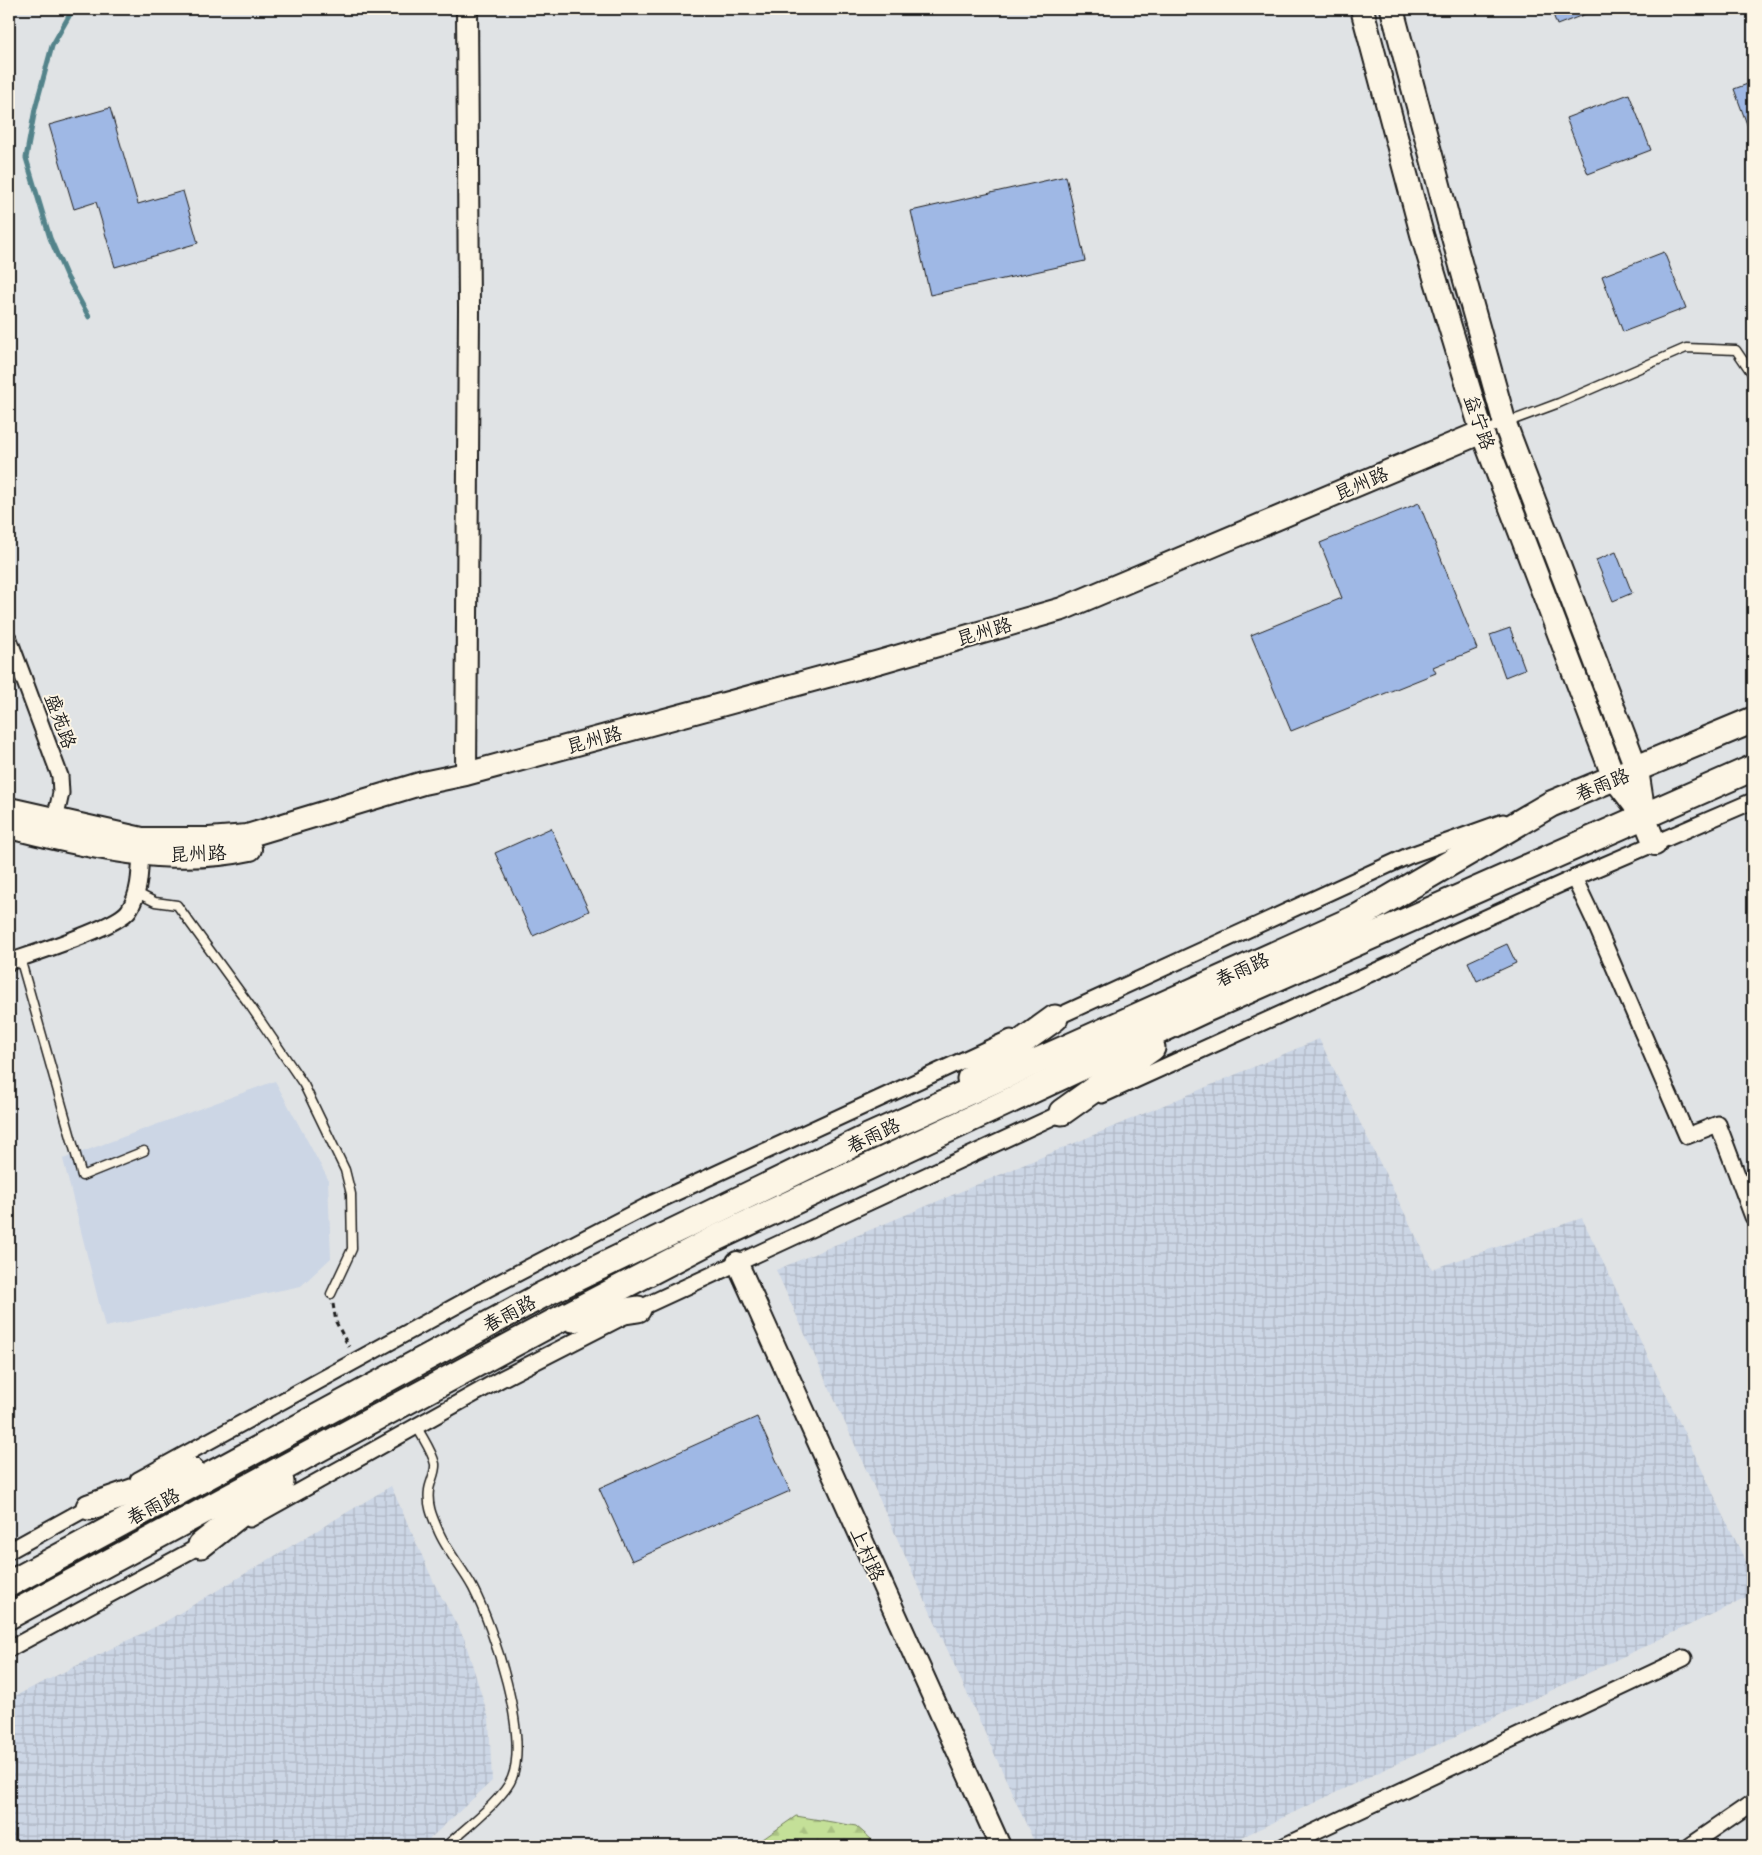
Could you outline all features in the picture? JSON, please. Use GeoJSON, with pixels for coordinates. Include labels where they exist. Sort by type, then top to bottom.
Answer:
{"type":"FeatureCollection","features":[{"type":"Feature","properties":{"kind":"main road","name":"益宁路"},"geometry":{"type":"LineString","coordinates":[[1362,9],[1423,238],[1482,432],[1655,844]]}},
{"type":"Feature","properties":{"kind":"main road","name":"益宁路"},"geometry":{"type":"LineString","coordinates":[[1392,9],[1505,424],[1625,774]]}},
{"type":"Feature","properties":{"kind":"main road","name":"昆州路"},"geometry":{"type":"LineString","coordinates":[[9,827],[141,846],[247,836],[423,783],[466,774],[879,662],[1062,609],[1482,432]]}},
{"type":"Feature","properties":{"kind":"main road","name":"春雨路"},"geometry":{"type":"LineString","coordinates":[[9,1584],[544,1294],[705,1214],[924,1112],[1356,918],[1551,804],[1753,720]]}},
{"type":"Feature","properties":{"kind":"main road","name":"春雨路"},"geometry":{"type":"LineString","coordinates":[[9,1616],[554,1322],[767,1214],[1204,1010],[1753,768]]}},
{"type":"Feature","properties":{"kind":"main road","name":"昆州路"},"geometry":{"type":"LineString","coordinates":[[9,809],[55,820],[141,846]]}},
{"type":"Feature","properties":{"kind":"main road"},"geometry":{"type":"LineString","coordinates":[[1062,1112],[1204,1010]]}},
{"type":"Feature","properties":{"kind":"main road"},"geometry":{"type":"LineString","coordinates":[[924,1112],[1055,1018]]}},
{"type":"Feature","properties":{"kind":"main road"},"geometry":{"type":"LineString","coordinates":[[554,1322],[638,1309]]}},
{"type":"Feature","properties":{"kind":"main road"},"geometry":{"type":"LineString","coordinates":[[201,1545],[336,1439]]}},
{"type":"Feature","properties":{"kind":"main road"},"geometry":{"type":"LineString","coordinates":[[89,1507],[263,1446]]}},
{"type":"Feature","properties":{"kind":"street"},"geometry":{"type":"LineString","coordinates":[[466,774],[469,309],[467,9]]}},
{"type":"Feature","properties":{"kind":"street","name":"盛苑路"},"geometry":{"type":"LineString","coordinates":[[9,639],[60,776],[61,793],[55,820]]}},
{"type":"Feature","properties":{"kind":"street"},"geometry":{"type":"LineString","coordinates":[[9,1649],[417,1427],[501,1379],[638,1309],[1062,1112],[1396,962],[1450,934],[1753,801]]}},
{"type":"Feature","properties":{"kind":"street"},"geometry":{"type":"LineString","coordinates":[[9,1551],[485,1290],[653,1203],[1408,856],[1551,804]]}},
{"type":"Feature","properties":{"kind":"street"},"geometry":{"type":"LineString","coordinates":[[15,960],[109,924],[128,912],[137,892],[141,846]]}},
{"type":"Feature","properties":{"kind":"street"},"geometry":{"type":"LineString","coordinates":[[1574,878],[1687,1136],[1718,1124],[1753,1217]]}},
{"type":"Feature","properties":{"kind":"street","name":"上村路"},"geometry":{"type":"LineString","coordinates":[[737,1262],[1000,1846]]}},
{"type":"Feature","properties":{"kind":"street"},"geometry":{"type":"LineString","coordinates":[[1284,1846],[1684,1658]]}},
{"type":"Feature","properties":{"kind":"street"},"geometry":{"type":"LineString","coordinates":[[1688,1846],[1753,1802]]}},
{"type":"Feature","properties":{"kind":"lane"},"geometry":{"type":"LineString","coordinates":[[1482,432],[1686,348],[1736,350],[1753,375]]}},
{"type":"Feature","properties":{"kind":"lane"},"geometry":{"type":"LineString","coordinates":[[137,892],[154,902],[177,904],[251,1006],[304,1085],[345,1170],[351,1194],[352,1249],[331,1294]]}},
{"type":"Feature","properties":{"kind":"lane"},"geometry":{"type":"LineString","coordinates":[[15,960],[82,1176],[144,1151]]}},
{"type":"Feature","properties":{"kind":"lane"},"geometry":{"type":"LineString","coordinates":[[417,1427],[435,1466],[429,1490],[429,1510],[440,1535],[473,1589],[496,1639],[513,1721],[516,1759],[512,1778],[504,1791],[446,1846]]}},
{"type":"Feature","properties":{"kind":"path"},"geometry":{"type":"LineString","coordinates":[[331,1294],[336,1322],[356,1361]]}},
{"type":"Feature","properties":{"kind":"shaded area"},"geometry":{"type":"Polygon","coordinates":[[[1319,1039],[1432,1269],[1582,1218],[1753,1577],[1753,1595],[1223,1846],[1036,1846],[776,1270],[1319,1039]]]}},
{"type":"Feature","properties":{"kind":"shaded area"},"geometry":{"type":"Polygon","coordinates":[[[275,1081],[328,1179],[331,1258],[301,1286],[105,1327],[63,1159],[275,1081]]]}},
{"type":"Feature","properties":{"kind":"shaded area"},"geometry":{"type":"Polygon","coordinates":[[[391,1486],[435,1585],[464,1638],[489,1719],[492,1781],[422,1846],[9,1846],[9,1699],[163,1623],[391,1486]]]}},
{"type":"Feature","properties":{"kind":"green space"},"geometry":{"type":"Polygon","coordinates":[[[796,1816],[856,1826],[879,1846],[753,1846],[796,1816]]]}},
{"type":"Feature","properties":{"kind":"building"},"geometry":{"type":"Polygon","coordinates":[[[1551,9],[1596,9],[1596,10],[1557,25],[1551,9]]]}},
{"type":"Feature","properties":{"kind":"building"},"geometry":{"type":"Polygon","coordinates":[[[1753,82],[1753,138],[1752,138],[1734,89],[1753,82]]]}},
{"type":"Feature","properties":{"kind":"building"},"geometry":{"type":"Polygon","coordinates":[[[1629,94],[1651,150],[1588,174],[1566,118],[1629,94]]]}},
{"type":"Feature","properties":{"kind":"building"},"geometry":{"type":"Polygon","coordinates":[[[110,108],[138,204],[183,191],[198,243],[115,267],[96,202],[74,209],[49,125],[110,108]]]}},
{"type":"Feature","properties":{"kind":"building"},"geometry":{"type":"Polygon","coordinates":[[[1066,176],[1085,261],[930,295],[911,211],[1066,176]]]}},
{"type":"Feature","properties":{"kind":"building"},"geometry":{"type":"Polygon","coordinates":[[[1664,252],[1686,308],[1623,332],[1602,276],[1664,252]]]}},
{"type":"Feature","properties":{"kind":"building"},"geometry":{"type":"Polygon","coordinates":[[[1419,503],[1477,649],[1433,667],[1436,673],[1291,731],[1251,635],[1342,598],[1320,543],[1419,503]]]}},
{"type":"Feature","properties":{"kind":"building"},"geometry":{"type":"Polygon","coordinates":[[[1616,552],[1632,593],[1613,601],[1596,560],[1616,552]]]}},
{"type":"Feature","properties":{"kind":"building"},"geometry":{"type":"Polygon","coordinates":[[[1510,628],[1525,669],[1505,677],[1490,635],[1510,628]]]}},
{"type":"Feature","properties":{"kind":"building"},"geometry":{"type":"Polygon","coordinates":[[[551,828],[589,911],[533,936],[495,853],[551,828]]]}},
{"type":"Feature","properties":{"kind":"building"},"geometry":{"type":"Polygon","coordinates":[[[1507,944],[1516,963],[1477,981],[1468,962],[1507,944]]]}},
{"type":"Feature","properties":{"kind":"building"},"geometry":{"type":"Polygon","coordinates":[[[757,1417],[790,1491],[632,1561],[599,1488],[757,1417]]]}},
{"type":"Feature","properties":{"kind":"waterway"},"geometry":{"type":"LineString","coordinates":[[73,9],[52,46],[35,109],[26,158],[50,238],[66,275],[89,317]]}}]}
